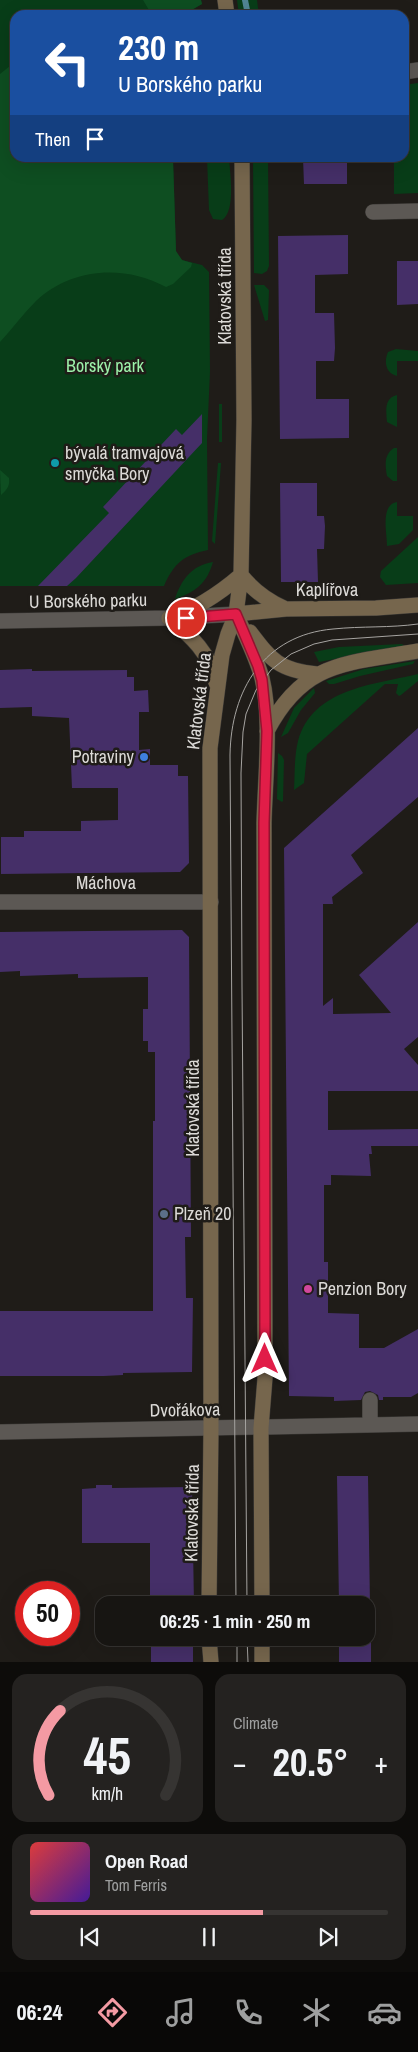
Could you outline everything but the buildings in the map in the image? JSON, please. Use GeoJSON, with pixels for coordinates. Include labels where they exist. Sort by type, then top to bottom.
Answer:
{"type":"FeatureCollection","features":[{"type":"Feature","properties":{"kind":"main road","name":"Klatovská třída"},"geometry":{"type":"LineString","coordinates":[[209,1596],[212,1429],[210,748],[222,655],[236,614],[241,575],[244,420],[242,162]]}},
{"type":"Feature","properties":{"kind":"main road"},"geometry":{"type":"LineString","coordinates":[[217,697],[215,678],[208,659],[196,643],[169,618],[205,602],[241,575],[252,589],[268,601],[286,609]]}},
{"type":"Feature","properties":{"kind":"main road","name":"Kaplířova"},"geometry":{"type":"LineString","coordinates":[[236,614],[286,609],[376,608],[418,605]]}},
{"type":"Feature","properties":{"kind":"main road"},"geometry":{"type":"LineString","coordinates":[[236,614],[268,656],[278,664],[296,672],[317,674]]}},
{"type":"Feature","properties":{"kind":"main road"},"geometry":{"type":"LineString","coordinates":[[236,614],[262,680],[267,731],[264,823],[265,1378],[261,1428],[262,1596]]}},
{"type":"Feature","properties":{"kind":"main road"},"geometry":{"type":"LineString","coordinates":[[267,731],[287,699],[301,685],[317,674],[350,664],[418,651]]}},
{"type":"Feature","properties":{"kind":"main road"},"geometry":{"type":"LineString","coordinates":[[209,1646],[210,1662]]}},
{"type":"Feature","properties":{"kind":"main road"},"geometry":{"type":"LineString","coordinates":[[262,1646],[262,1662]]}},
{"type":"Feature","properties":{"kind":"street"},"geometry":{"type":"LineString","coordinates":[[373,212],[418,211]]}},
{"type":"Feature","properties":{"kind":"street","name":"U Borského parku"},"geometry":{"type":"LineString","coordinates":[[0,621],[169,618],[236,614]]}},
{"type":"Feature","properties":{"kind":"street","name":"Máchova"},"geometry":{"type":"LineString","coordinates":[[0,902],[211,902]]}},
{"type":"Feature","properties":{"kind":"street"},"geometry":{"type":"LineString","coordinates":[[370,1400],[370,1424]]}},
{"type":"Feature","properties":{"kind":"street","name":"Dvořákova"},"geometry":{"type":"LineString","coordinates":[[0,1432],[418,1424]]}},
{"type":"Feature","properties":{"kind":"green space","name":"Borský park"},"geometry":{"type":"Polygon","coordinates":[[[0,0],[201,0],[202,4],[192,10],[10,10],[10,162],[173,162],[176,252],[182,260],[202,265],[209,272],[208,550],[192,554],[181,561],[172,571],[164,586],[0,586],[0,0]]]}},
{"type":"Feature","properties":{"kind":"green space"},"geometry":{"type":"Polygon","coordinates":[[[143,0],[201,0],[202,4],[192,10],[149,10],[143,0]]]}},
{"type":"Feature","properties":{"kind":"green space"},"geometry":{"type":"Polygon","coordinates":[[[237,0],[257,0],[258,10],[238,10],[237,0]]]}},
{"type":"Feature","properties":{"kind":"green space"},"geometry":{"type":"Polygon","coordinates":[[[10,66],[10,162],[173,162],[176,251],[182,260],[192,263],[191,267],[173,284],[166,287],[133,275],[116,273],[98,273],[81,276],[50,290],[36,301],[0,342],[0,74],[10,66]]]}},
{"type":"Feature","properties":{"kind":"green space"},"geometry":{"type":"Polygon","coordinates":[[[418,83],[418,193],[394,194],[394,162],[409,162],[409,84],[418,83]]]}},
{"type":"Feature","properties":{"kind":"green space"},"geometry":{"type":"Polygon","coordinates":[[[207,162],[229,162],[231,200],[229,209],[222,220],[213,219],[209,210],[207,162]]]}},
{"type":"Feature","properties":{"kind":"green space"},"geometry":{"type":"Polygon","coordinates":[[[253,162],[268,162],[269,266],[267,271],[262,274],[254,273],[253,162]]]}},
{"type":"Feature","properties":{"kind":"green space"},"geometry":{"type":"Polygon","coordinates":[[[254,285],[264,285],[269,290],[268,320],[265,321],[254,285]]]}},
{"type":"Feature","properties":{"kind":"green space"},"geometry":{"type":"Polygon","coordinates":[[[396,349],[418,351],[418,361],[397,361],[397,376],[390,372],[386,366],[388,352],[396,349]]]}},
{"type":"Feature","properties":{"kind":"green space"},"geometry":{"type":"Polygon","coordinates":[[[397,395],[397,427],[387,422],[386,409],[390,399],[397,395]]]}},
{"type":"Feature","properties":{"kind":"green space"},"geometry":{"type":"Polygon","coordinates":[[[219,404],[222,404],[222,442],[219,442],[219,404]]]}},
{"type":"Feature","properties":{"kind":"green space"},"geometry":{"type":"Polygon","coordinates":[[[397,448],[397,481],[393,481],[387,476],[386,468],[388,453],[397,448]]]}},
{"type":"Feature","properties":{"kind":"green space"},"geometry":{"type":"Polygon","coordinates":[[[218,463],[221,463],[215,544],[212,541],[218,463]]]}},
{"type":"Feature","properties":{"kind":"green space"},"geometry":{"type":"Polygon","coordinates":[[[0,470],[9,478],[8,488],[1,495],[0,470]]]}},
{"type":"Feature","properties":{"kind":"green space"},"geometry":{"type":"Polygon","coordinates":[[[397,502],[397,516],[413,516],[413,530],[399,544],[387,546],[386,514],[388,508],[397,502]]]}},
{"type":"Feature","properties":{"kind":"green space"},"geometry":{"type":"Polygon","coordinates":[[[418,537],[418,583],[386,585],[380,577],[381,571],[418,537]]]}},
{"type":"Feature","properties":{"kind":"green space"},"geometry":{"type":"Polygon","coordinates":[[[213,562],[211,569],[200,586],[175,599],[188,574],[199,566],[213,562]]]}},
{"type":"Feature","properties":{"kind":"green space"},"geometry":{"type":"Polygon","coordinates":[[[402,644],[405,646],[319,662],[314,652],[339,647],[402,644]]]}},
{"type":"Feature","properties":{"kind":"green space"},"geometry":{"type":"Polygon","coordinates":[[[415,661],[413,664],[334,684],[329,684],[326,681],[364,669],[415,661]]]}},
{"type":"Feature","properties":{"kind":"green space"},"geometry":{"type":"Polygon","coordinates":[[[418,674],[418,681],[399,696],[396,693],[398,684],[385,684],[307,754],[304,783],[294,790],[295,759],[298,741],[306,723],[317,710],[331,699],[347,692],[364,686],[418,674]]]}},
{"type":"Feature","properties":{"kind":"green space"},"geometry":{"type":"Polygon","coordinates":[[[314,688],[315,693],[301,710],[288,733],[281,737],[294,708],[314,688]]]}},
{"type":"Feature","properties":{"kind":"green space"},"geometry":{"type":"Polygon","coordinates":[[[278,753],[284,760],[282,802],[277,799],[278,753]]]}},
{"type":"Feature","properties":{"kind":"waterway"},"geometry":{"type":"LineString","coordinates":[[245,0],[247,10]]}},
{"type":"Feature","properties":{"kind":"tram line"},"geometry":{"type":"LineString","coordinates":[[236,1596],[230,755],[232,731],[237,709],[245,688],[256,670],[270,654],[288,642],[309,633],[333,629],[418,624]]}},
{"type":"Feature","properties":{"kind":"tram line"},"geometry":{"type":"LineString","coordinates":[[247,1596],[241,773],[246,714],[256,690],[271,670],[291,654],[314,644],[332,640],[418,634]]}},
{"type":"Feature","properties":{"kind":"tram line"},"geometry":{"type":"LineString","coordinates":[[237,1646],[237,1662]]}},
{"type":"Feature","properties":{"kind":"tram line"},"geometry":{"type":"LineString","coordinates":[[247,1646],[248,1662]]}},
{"type":"Feature","properties":{"kind":"place","name":"bývalá tramvajová smyčka Bory"},"geometry":{"type":"Point","coordinates":[55,463]}},
{"type":"Feature","properties":{"kind":"place","name":"Potraviny"},"geometry":{"type":"Point","coordinates":[144,757]}},
{"type":"Feature","properties":{"kind":"place","name":"Plzeň 20"},"geometry":{"type":"Point","coordinates":[164,1214]}},
{"type":"Feature","properties":{"kind":"place","name":"Penzion Bory"},"geometry":{"type":"Point","coordinates":[308,1289]}},
{"type":"Feature","properties":{"kind":"route"},"geometry":{"type":"LineString","coordinates":[[186,618],[236,614],[258,666],[264,694],[267,731],[264,823],[265,1359]]}}]}
